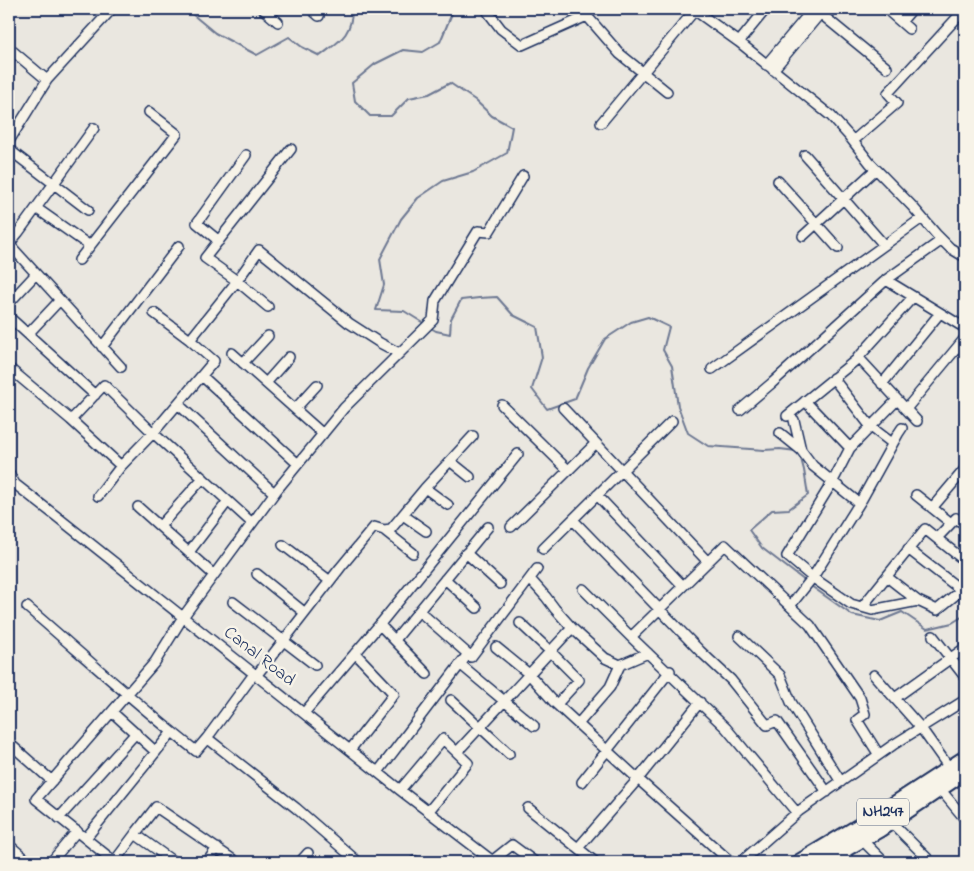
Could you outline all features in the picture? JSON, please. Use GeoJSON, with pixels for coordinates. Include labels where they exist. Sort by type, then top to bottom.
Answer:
{"type":"FeatureCollection","features":[{"type":"Feature","properties":{"kind":"highway","name":"NH247"},"geometry":{"type":"LineString","coordinates":[[823,862],[891,822],[965,758]]}},
{"type":"Feature","properties":{"kind":"highway","name":"NH247"},"geometry":{"type":"LineString","coordinates":[[799,862],[842,851],[937,784],[965,772]]}},
{"type":"Feature","properties":{"kind":"street"},"geometry":{"type":"LineString","coordinates":[[88,210],[9,148],[47,80],[112,9]]}},
{"type":"Feature","properties":{"kind":"street"},"geometry":{"type":"LineString","coordinates":[[263,9],[278,22]]}},
{"type":"Feature","properties":{"kind":"street"},"geometry":{"type":"LineString","coordinates":[[311,9],[319,16]]}},
{"type":"Feature","properties":{"kind":"street"},"geometry":{"type":"LineString","coordinates":[[488,9],[488,12],[501,29],[522,45],[587,16],[620,54],[667,92]]}},
{"type":"Feature","properties":{"kind":"street"},"geometry":{"type":"LineString","coordinates":[[738,42],[766,9]]}},
{"type":"Feature","properties":{"kind":"street"},"geometry":{"type":"LineString","coordinates":[[886,9],[909,29]]}},
{"type":"Feature","properties":{"kind":"street"},"geometry":{"type":"LineString","coordinates":[[901,22],[912,9]]}},
{"type":"Feature","properties":{"kind":"street"},"geometry":{"type":"LineString","coordinates":[[853,141],[897,103],[888,92],[965,9]]}},
{"type":"Feature","properties":{"kind":"street"},"geometry":{"type":"LineString","coordinates":[[601,123],[694,10],[738,42],[831,116],[876,169],[942,240],[950,248],[965,257]]}},
{"type":"Feature","properties":{"kind":"street"},"geometry":{"type":"LineString","coordinates":[[770,68],[818,10],[887,68]]}},
{"type":"Feature","properties":{"kind":"street"},"geometry":{"type":"LineString","coordinates":[[9,48],[47,80]]}},
{"type":"Feature","properties":{"kind":"street"},"geometry":{"type":"LineString","coordinates":[[79,260],[177,134],[149,112]]}},
{"type":"Feature","properties":{"kind":"street"},"geometry":{"type":"LineString","coordinates":[[94,128],[9,244],[121,367]]}},
{"type":"Feature","properties":{"kind":"street"},"geometry":{"type":"LineString","coordinates":[[268,307],[206,258],[291,149]]}},
{"type":"Feature","properties":{"kind":"street"},"geometry":{"type":"LineString","coordinates":[[219,241],[197,223],[246,155]]}},
{"type":"Feature","properties":{"kind":"street"},"geometry":{"type":"LineString","coordinates":[[805,155],[884,245]]}},
{"type":"Feature","properties":{"kind":"street"},"geometry":{"type":"LineString","coordinates":[[803,236],[876,169]]}},
{"type":"Feature","properties":{"kind":"street"},"geometry":{"type":"LineString","coordinates":[[235,862],[156,807],[114,862],[36,799],[155,662],[183,617],[274,493],[344,408],[433,320],[435,301],[478,231],[488,232],[523,176]]}},
{"type":"Feature","properties":{"kind":"street"},"geometry":{"type":"LineString","coordinates":[[778,180],[838,248]]}},
{"type":"Feature","properties":{"kind":"street"},"geometry":{"type":"LineString","coordinates":[[36,208],[90,246]]}},
{"type":"Feature","properties":{"kind":"street"},"geometry":{"type":"LineString","coordinates":[[712,369],[922,218]]}},
{"type":"Feature","properties":{"kind":"street"},"geometry":{"type":"LineString","coordinates":[[740,410],[886,280],[942,240]]}},
{"type":"Feature","properties":{"kind":"street"},"geometry":{"type":"LineString","coordinates":[[102,347],[179,246]]}},
{"type":"Feature","properties":{"kind":"street"},"geometry":{"type":"LineString","coordinates":[[190,340],[260,250],[350,323],[399,353]]}},
{"type":"Feature","properties":{"kind":"street"},"geometry":{"type":"LineString","coordinates":[[9,303],[36,274]]}},
{"type":"Feature","properties":{"kind":"street"},"geometry":{"type":"LineString","coordinates":[[886,280],[965,328]]}},
{"type":"Feature","properties":{"kind":"street"},"geometry":{"type":"LineString","coordinates":[[801,450],[790,418],[805,401],[858,357],[913,297]]}},
{"type":"Feature","properties":{"kind":"street"},"geometry":{"type":"LineString","coordinates":[[28,334],[60,300]]}},
{"type":"Feature","properties":{"kind":"street"},"geometry":{"type":"LineString","coordinates":[[98,496],[121,466],[153,433],[214,361],[154,313]]}},
{"type":"Feature","properties":{"kind":"street"},"geometry":{"type":"LineString","coordinates":[[882,384],[940,313]]}},
{"type":"Feature","properties":{"kind":"street"},"geometry":{"type":"LineString","coordinates":[[9,317],[95,394]]}},
{"type":"Feature","properties":{"kind":"street"},"geometry":{"type":"LineString","coordinates":[[243,363],[268,336]]}},
{"type":"Feature","properties":{"kind":"street"},"geometry":{"type":"LineString","coordinates":[[906,409],[965,338]]}},
{"type":"Feature","properties":{"kind":"street"},"geometry":{"type":"LineString","coordinates":[[232,353],[323,434]]}},
{"type":"Feature","properties":{"kind":"street"},"geometry":{"type":"LineString","coordinates":[[858,357],[917,421]]}},
{"type":"Feature","properties":{"kind":"street"},"geometry":{"type":"LineString","coordinates":[[266,383],[290,358]]}},
{"type":"Feature","properties":{"kind":"street"},"geometry":{"type":"LineString","coordinates":[[9,368],[71,420],[121,466]]}},
{"type":"Feature","properties":{"kind":"street"},"geometry":{"type":"LineString","coordinates":[[202,376],[298,464]]}},
{"type":"Feature","properties":{"kind":"street"},"geometry":{"type":"LineString","coordinates":[[833,378],[871,427],[892,443]]}},
{"type":"Feature","properties":{"kind":"street"},"geometry":{"type":"LineString","coordinates":[[71,420],[104,385],[153,433],[252,523]]}},
{"type":"Feature","properties":{"kind":"street"},"geometry":{"type":"LineString","coordinates":[[295,409],[316,385]]}},
{"type":"Feature","properties":{"kind":"street"},"geometry":{"type":"LineString","coordinates":[[897,400],[850,448],[833,482],[787,556],[812,577],[852,604],[872,610],[919,602]]}},
{"type":"Feature","properties":{"kind":"street"},"geometry":{"type":"LineString","coordinates":[[805,401],[850,448]]}},
{"type":"Feature","properties":{"kind":"street"},"geometry":{"type":"LineString","coordinates":[[178,404],[274,493]]}},
{"type":"Feature","properties":{"kind":"street"},"geometry":{"type":"LineString","coordinates":[[502,405],[568,470]]}},
{"type":"Feature","properties":{"kind":"street"},"geometry":{"type":"LineString","coordinates":[[563,408],[708,562]]}},
{"type":"Feature","properties":{"kind":"street"},"geometry":{"type":"LineString","coordinates":[[543,549],[672,420]]}},
{"type":"Feature","properties":{"kind":"street"},"geometry":{"type":"LineString","coordinates":[[790,606],[812,577],[859,503],[902,428]]}},
{"type":"Feature","properties":{"kind":"street"},"geometry":{"type":"LineString","coordinates":[[780,433],[801,450],[813,466],[859,503]]}},
{"type":"Feature","properties":{"kind":"street"},"geometry":{"type":"LineString","coordinates":[[384,530],[391,529],[425,488],[473,436]]}},
{"type":"Feature","properties":{"kind":"street"},"geometry":{"type":"LineString","coordinates":[[511,527],[596,443]]}},
{"type":"Feature","properties":{"kind":"street"},"geometry":{"type":"LineString","coordinates":[[304,713],[380,625],[518,454]]}},
{"type":"Feature","properties":{"kind":"street"},"geometry":{"type":"LineString","coordinates":[[450,460],[470,477]]}},
{"type":"Feature","properties":{"kind":"street"},"geometry":{"type":"LineString","coordinates":[[932,508],[965,469]]}},
{"type":"Feature","properties":{"kind":"street","name":"Canal Road"},"geometry":{"type":"LineString","coordinates":[[9,473],[16,484],[493,862]]}},
{"type":"Feature","properties":{"kind":"street"},"geometry":{"type":"LineString","coordinates":[[160,526],[202,478]]}},
{"type":"Feature","properties":{"kind":"street"},"geometry":{"type":"LineString","coordinates":[[425,488],[448,505]]}},
{"type":"Feature","properties":{"kind":"street"},"geometry":{"type":"LineString","coordinates":[[597,495],[683,586]]}},
{"type":"Feature","properties":{"kind":"street"},"geometry":{"type":"LineString","coordinates":[[916,495],[952,523]]}},
{"type":"Feature","properties":{"kind":"street"},"geometry":{"type":"LineString","coordinates":[[189,552],[228,501]]}},
{"type":"Feature","properties":{"kind":"street"},"geometry":{"type":"LineString","coordinates":[[138,506],[214,575]]}},
{"type":"Feature","properties":{"kind":"street"},"geometry":{"type":"LineString","coordinates":[[403,515],[426,531]]}},
{"type":"Feature","properties":{"kind":"street"},"geometry":{"type":"LineString","coordinates":[[937,538],[956,518],[965,525]]}},
{"type":"Feature","properties":{"kind":"street"},"geometry":{"type":"LineString","coordinates":[[572,520],[700,651],[731,680],[767,725],[777,721],[827,792]]}},
{"type":"Feature","properties":{"kind":"street"},"geometry":{"type":"LineString","coordinates":[[27,606],[128,695],[196,751],[374,527],[384,530],[412,553]]}},
{"type":"Feature","properties":{"kind":"street"},"geometry":{"type":"LineString","coordinates":[[395,640],[488,527]]}},
{"type":"Feature","properties":{"kind":"street"},"geometry":{"type":"LineString","coordinates":[[862,607],[925,529],[965,561]]}},
{"type":"Feature","properties":{"kind":"street"},"geometry":{"type":"LineString","coordinates":[[283,545],[330,581]]}},
{"type":"Feature","properties":{"kind":"street"},"geometry":{"type":"LineString","coordinates":[[631,637],[725,545],[810,625],[860,698],[865,714],[857,720],[879,755]]}},
{"type":"Feature","properties":{"kind":"street"},"geometry":{"type":"LineString","coordinates":[[887,577],[919,602],[937,610],[963,588],[908,549]]}},
{"type":"Feature","properties":{"kind":"street"},"geometry":{"type":"LineString","coordinates":[[466,553],[500,584]]}},
{"type":"Feature","properties":{"kind":"street"},"geometry":{"type":"LineString","coordinates":[[419,611],[471,657],[537,569]]}},
{"type":"Feature","properties":{"kind":"street"},"geometry":{"type":"LineString","coordinates":[[257,574],[305,613]]}},
{"type":"Feature","properties":{"kind":"street"},"geometry":{"type":"LineString","coordinates":[[530,579],[572,628],[604,658],[620,665]]}},
{"type":"Feature","properties":{"kind":"street"},"geometry":{"type":"LineString","coordinates":[[445,580],[477,608]]}},
{"type":"Feature","properties":{"kind":"street"},"geometry":{"type":"LineString","coordinates":[[582,589],[726,728],[797,813]]}},
{"type":"Feature","properties":{"kind":"street"},"geometry":{"type":"LineString","coordinates":[[233,602],[314,665]]}},
{"type":"Feature","properties":{"kind":"street"},"geometry":{"type":"LineString","coordinates":[[520,623],[579,680],[556,704]]}},
{"type":"Feature","properties":{"kind":"street"},"geometry":{"type":"LineString","coordinates":[[380,625],[427,674]]}},
{"type":"Feature","properties":{"kind":"street"},"geometry":{"type":"LineString","coordinates":[[457,752],[572,628]]}},
{"type":"Feature","properties":{"kind":"street"},"geometry":{"type":"LineString","coordinates":[[740,636],[780,675],[791,702],[841,782]]}},
{"type":"Feature","properties":{"kind":"street"},"geometry":{"type":"LineString","coordinates":[[933,636],[965,677]]}},
{"type":"Feature","properties":{"kind":"street"},"geometry":{"type":"LineString","coordinates":[[496,647],[529,674],[556,704],[731,862]]}},
{"type":"Feature","properties":{"kind":"street"},"geometry":{"type":"LineString","coordinates":[[895,698],[965,648]]}},
{"type":"Feature","properties":{"kind":"street"},"geometry":{"type":"LineString","coordinates":[[350,750],[394,694],[355,654]]}},
{"type":"Feature","properties":{"kind":"street"},"geometry":{"type":"LineString","coordinates":[[378,772],[468,654]]}},
{"type":"Feature","properties":{"kind":"street"},"geometry":{"type":"LineString","coordinates":[[578,724],[610,687],[620,665],[648,654]]}},
{"type":"Feature","properties":{"kind":"street"},"geometry":{"type":"LineString","coordinates":[[460,664],[534,726]]}},
{"type":"Feature","properties":{"kind":"street"},"geometry":{"type":"LineString","coordinates":[[582,782],[670,672]]}},
{"type":"Feature","properties":{"kind":"street"},"geometry":{"type":"LineString","coordinates":[[874,675],[921,728],[950,769]]}},
{"type":"Feature","properties":{"kind":"street"},"geometry":{"type":"LineString","coordinates":[[451,700],[509,754]]}},
{"type":"Feature","properties":{"kind":"street"},"geometry":{"type":"LineString","coordinates":[[741,862],[797,813],[879,755],[965,700]]}},
{"type":"Feature","properties":{"kind":"street"},"geometry":{"type":"LineString","coordinates":[[578,848],[638,780],[700,702]]}},
{"type":"Feature","properties":{"kind":"street"},"geometry":{"type":"LineString","coordinates":[[112,712],[156,752]]}},
{"type":"Feature","properties":{"kind":"street"},"geometry":{"type":"LineString","coordinates":[[86,838],[172,732]]}},
{"type":"Feature","properties":{"kind":"street"},"geometry":{"type":"LineString","coordinates":[[59,818],[136,733]]}},
{"type":"Feature","properties":{"kind":"street"},"geometry":{"type":"LineString","coordinates":[[207,738],[296,808],[358,862]]}},
{"type":"Feature","properties":{"kind":"street"},"geometry":{"type":"LineString","coordinates":[[400,790],[443,739],[468,763],[428,812]]}},
{"type":"Feature","properties":{"kind":"street"},"geometry":{"type":"LineString","coordinates":[[9,744],[52,781]]}},
{"type":"Feature","properties":{"kind":"street"},"geometry":{"type":"LineString","coordinates":[[937,784],[965,819]]}},
{"type":"Feature","properties":{"kind":"street"},"geometry":{"type":"LineString","coordinates":[[528,808],[595,862]]}},
{"type":"Feature","properties":{"kind":"street"},"geometry":{"type":"LineString","coordinates":[[891,822],[931,862]]}},
{"type":"Feature","properties":{"kind":"street"},"geometry":{"type":"LineString","coordinates":[[54,861],[77,831]]}},
{"type":"Feature","properties":{"kind":"street"},"geometry":{"type":"LineString","coordinates":[[135,834],[174,862]]}},
{"type":"Feature","properties":{"kind":"street"},"geometry":{"type":"LineString","coordinates":[[862,840],[884,862]]}},
{"type":"Feature","properties":{"kind":"street"},"geometry":{"type":"LineString","coordinates":[[9,845],[29,862]]}},
{"type":"Feature","properties":{"kind":"street"},"geometry":{"type":"LineString","coordinates":[[493,862],[512,845],[535,862]]}},
{"type":"Feature","properties":{"kind":"street"},"geometry":{"type":"LineString","coordinates":[[207,862],[216,848]]}},
{"type":"Feature","properties":{"kind":"street"},"geometry":{"type":"LineString","coordinates":[[300,862],[308,853]]}},
{"type":"Feature","properties":{"kind":"waterway"},"geometry":{"type":"LineString","coordinates":[[186,9],[215,33],[257,55],[289,37],[302,47],[320,56],[347,32],[350,26],[352,9]]}},
{"type":"Feature","properties":{"kind":"waterway"},"geometry":{"type":"LineString","coordinates":[[425,324],[404,311],[376,310],[384,285],[380,259],[401,219],[418,198],[443,181],[473,172],[507,153],[512,127],[492,116],[475,100],[450,83],[429,94],[409,98],[391,116],[370,116],[355,101],[352,83],[375,64],[403,50],[423,52],[440,42],[453,11],[452,9]]}},
{"type":"Feature","properties":{"kind":"waterway"},"geometry":{"type":"LineString","coordinates":[[429,327],[436,331],[450,334],[451,319],[461,300],[497,297],[513,315],[537,327],[542,357],[532,389],[547,409],[575,399],[588,368],[605,339],[631,322],[648,317],[669,327],[663,350],[672,366],[678,406],[688,433],[708,446],[796,451]]}},
{"type":"Feature","properties":{"kind":"waterway"},"geometry":{"type":"LineString","coordinates":[[800,455],[808,495],[789,509],[772,510],[749,530],[762,548],[805,581]]}},
{"type":"Feature","properties":{"kind":"waterway"},"geometry":{"type":"LineString","coordinates":[[811,586],[852,615],[880,621],[902,612],[927,629],[952,623],[965,615]]}}]}
